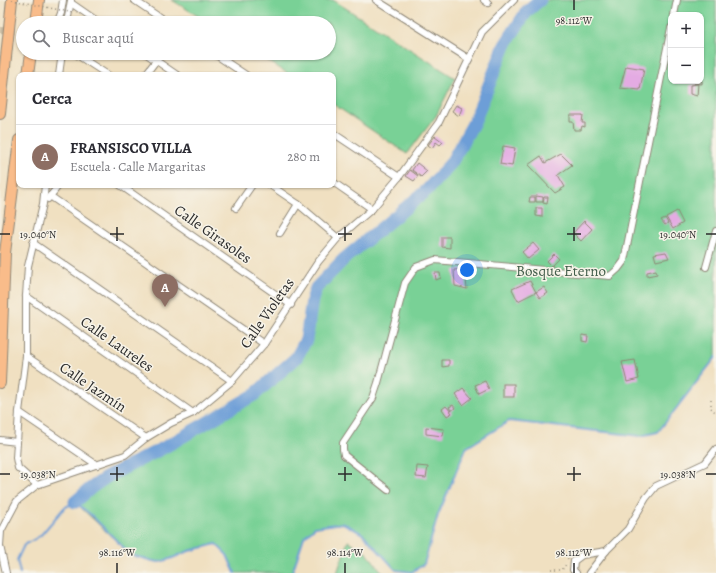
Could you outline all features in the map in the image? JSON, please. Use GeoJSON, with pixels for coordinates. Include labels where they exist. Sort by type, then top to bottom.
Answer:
{"type":"FeatureCollection","features":[{"type":"Feature","properties":{"kind":"highway"},"geometry":{"type":"LineString","coordinates":[[0,114],[12,0]]}},
{"type":"Feature","properties":{"kind":"highway"},"geometry":{"type":"LineString","coordinates":[[37,16],[39,0]]}},
{"type":"Feature","properties":{"kind":"highway"},"geometry":{"type":"LineString","coordinates":[[28,72],[30,60]]}},
{"type":"Feature","properties":{"kind":"highway"},"geometry":{"type":"LineString","coordinates":[[0,382],[5,253],[16,164]]}},
{"type":"Feature","properties":{"kind":"street"},"geometry":{"type":"LineString","coordinates":[[60,16],[63,0]]}},
{"type":"Feature","properties":{"kind":"street"},"geometry":{"type":"LineString","coordinates":[[134,0],[158,16]]}},
{"type":"Feature","properties":{"kind":"street"},"geometry":{"type":"LineString","coordinates":[[376,0],[469,59]]}},
{"type":"Feature","properties":{"kind":"street","name":"Calle Violetas"},"geometry":{"type":"LineString","coordinates":[[6,573],[0,546],[1,531],[17,501],[37,485],[125,455],[146,438],[193,412],[232,381],[264,344],[318,262],[338,238],[372,209],[399,177],[439,122],[482,32],[514,0]]}},
{"type":"Feature","properties":{"kind":"street"},"geometry":{"type":"LineString","coordinates":[[675,12],[677,0]]}},
{"type":"Feature","properties":{"kind":"street"},"geometry":{"type":"LineString","coordinates":[[68,16],[71,1],[91,16]]}},
{"type":"Feature","properties":{"kind":"street"},"geometry":{"type":"LineString","coordinates":[[388,490],[344,455],[343,449],[344,443],[373,398],[405,283],[416,267],[435,260],[610,276],[618,269],[624,261],[668,43]]}},
{"type":"Feature","properties":{"kind":"street"},"geometry":{"type":"LineString","coordinates":[[59,72],[61,60]]}},
{"type":"Feature","properties":{"kind":"street"},"geometry":{"type":"LineString","coordinates":[[85,60],[103,72]]}},
{"type":"Feature","properties":{"kind":"street"},"geometry":{"type":"LineString","coordinates":[[224,60],[242,72]]}},
{"type":"Feature","properties":{"kind":"street"},"geometry":{"type":"LineString","coordinates":[[147,72],[156,61],[172,72]]}},
{"type":"Feature","properties":{"kind":"street"},"geometry":{"type":"LineString","coordinates":[[336,135],[399,177]]}},
{"type":"Feature","properties":{"kind":"street"},"geometry":{"type":"LineString","coordinates":[[336,184],[372,209]]}},
{"type":"Feature","properties":{"kind":"street"},"geometry":{"type":"LineString","coordinates":[[37,485],[18,468],[16,464],[19,412],[26,356],[26,296],[28,266],[43,204],[45,188]]}},
{"type":"Feature","properties":{"kind":"street"},"geometry":{"type":"LineString","coordinates":[[43,204],[57,188]]}},
{"type":"Feature","properties":{"kind":"street","name":"Calle Girasoles"},"geometry":{"type":"LineString","coordinates":[[124,188],[291,305]]}},
{"type":"Feature","properties":{"kind":"street"},"geometry":{"type":"LineString","coordinates":[[236,208],[250,188]]}},
{"type":"Feature","properties":{"kind":"street"},"geometry":{"type":"LineString","coordinates":[[274,188],[298,204],[338,238]]}},
{"type":"Feature","properties":{"kind":"street"},"geometry":{"type":"LineString","coordinates":[[50,196],[264,344]]}},
{"type":"Feature","properties":{"kind":"street"},"geometry":{"type":"LineString","coordinates":[[280,233],[298,204]]}},
{"type":"Feature","properties":{"kind":"street"},"geometry":{"type":"LineString","coordinates":[[706,267],[716,231]]}},
{"type":"Feature","properties":{"kind":"street"},"geometry":{"type":"LineString","coordinates":[[33,242],[232,381]]}},
{"type":"Feature","properties":{"kind":"street","name":"Calle Laureles"},"geometry":{"type":"LineString","coordinates":[[26,296],[193,412]]}},
{"type":"Feature","properties":{"kind":"street","name":"Calle Jazmín"},"geometry":{"type":"LineString","coordinates":[[26,356],[146,438]]}},
{"type":"Feature","properties":{"kind":"street"},"geometry":{"type":"LineString","coordinates":[[19,412],[97,465]]}},
{"type":"Feature","properties":{"kind":"street"},"geometry":{"type":"LineString","coordinates":[[0,440],[17,442]]}},
{"type":"Feature","properties":{"kind":"street"},"geometry":{"type":"LineString","coordinates":[[589,573],[606,552],[628,529],[646,498],[656,486],[705,463],[716,449]]}},
{"type":"Feature","properties":{"kind":"street"},"geometry":{"type":"LineString","coordinates":[[576,573],[573,570],[574,561],[582,555],[606,552]]}},
{"type":"Feature","properties":{"kind":"path"},"geometry":{"type":"LineString","coordinates":[[12,0],[74,13]]}},
{"type":"Feature","properties":{"kind":"path"},"geometry":{"type":"LineString","coordinates":[[711,400],[711,408],[716,413]]}},
{"type":"Feature","properties":{"kind":"path"},"geometry":{"type":"LineString","coordinates":[[551,570],[562,570],[568,561]]}},
{"type":"Feature","properties":{"kind":"green space"},"geometry":{"type":"Polygon","coordinates":[[[172,0],[333,0],[455,78],[436,116],[407,154],[336,106],[336,72],[285,72],[267,60],[336,60],[336,16],[198,16],[172,0]]]}},
{"type":"Feature","properties":{"kind":"green space","name":"Bosque Eterno"},"geometry":{"type":"Polygon","coordinates":[[[540,0],[716,0],[716,357],[658,432],[640,436],[509,421],[466,448],[438,515],[424,564],[412,572],[396,570],[363,534],[343,523],[315,527],[304,537],[292,573],[235,573],[227,555],[216,544],[189,551],[159,562],[131,555],[75,502],[107,477],[165,447],[254,395],[296,358],[306,340],[312,300],[316,288],[344,259],[427,190],[451,163],[474,122],[505,45],[527,11],[540,0]]]}},
{"type":"Feature","properties":{"kind":"green space"},"geometry":{"type":"Polygon","coordinates":[[[348,541],[366,552],[383,573],[337,573],[348,541]]]}},
{"type":"Feature","properties":{"kind":"building"},"geometry":{"type":"Polygon","coordinates":[[[626,66],[644,69],[640,90],[620,88],[626,66]]]}},
{"type":"Feature","properties":{"kind":"building"},"geometry":{"type":"Polygon","coordinates":[[[698,84],[697,96],[690,94],[690,85],[698,84]]]}},
{"type":"Feature","properties":{"kind":"building"},"geometry":{"type":"Polygon","coordinates":[[[456,105],[462,108],[459,116],[452,111],[456,105]]]}},
{"type":"Feature","properties":{"kind":"building"},"geometry":{"type":"Polygon","coordinates":[[[570,115],[583,115],[582,123],[585,123],[585,127],[582,126],[581,130],[574,130],[573,122],[570,122],[570,115]]]}},
{"type":"Feature","properties":{"kind":"building"},"geometry":{"type":"Polygon","coordinates":[[[435,136],[443,142],[440,145],[436,142],[432,148],[428,145],[435,136]]]}},
{"type":"Feature","properties":{"kind":"building"},"geometry":{"type":"Polygon","coordinates":[[[503,146],[515,148],[512,166],[500,164],[503,146]]]}},
{"type":"Feature","properties":{"kind":"building"},"geometry":{"type":"Polygon","coordinates":[[[561,154],[572,165],[558,175],[565,187],[555,193],[528,165],[541,156],[545,163],[561,154]]]}},
{"type":"Feature","properties":{"kind":"building"},"geometry":{"type":"Polygon","coordinates":[[[417,163],[427,171],[421,177],[412,170],[417,163]]]}},
{"type":"Feature","properties":{"kind":"building"},"geometry":{"type":"Polygon","coordinates":[[[410,170],[418,176],[414,181],[406,176],[410,170]]]}},
{"type":"Feature","properties":{"kind":"building"},"geometry":{"type":"Polygon","coordinates":[[[536,196],[543,197],[543,202],[536,202],[536,196]]]}},
{"type":"Feature","properties":{"kind":"building"},"geometry":{"type":"Polygon","coordinates":[[[530,197],[535,197],[535,202],[529,202],[530,197]]]}},
{"type":"Feature","properties":{"kind":"building"},"geometry":{"type":"Polygon","coordinates":[[[544,197],[548,197],[547,204],[543,203],[544,197]]]}},
{"type":"Feature","properties":{"kind":"building"},"geometry":{"type":"Polygon","coordinates":[[[536,208],[542,208],[542,217],[536,216],[536,208]]]}},
{"type":"Feature","properties":{"kind":"building"},"geometry":{"type":"Polygon","coordinates":[[[677,211],[683,223],[673,229],[666,217],[677,211]]]}},
{"type":"Feature","properties":{"kind":"building"},"geometry":{"type":"Polygon","coordinates":[[[665,218],[668,223],[665,225],[661,220],[665,218]]]}},
{"type":"Feature","properties":{"kind":"building"},"geometry":{"type":"Polygon","coordinates":[[[584,221],[592,229],[581,241],[573,233],[584,221]]]}},
{"type":"Feature","properties":{"kind":"building"},"geometry":{"type":"Polygon","coordinates":[[[442,237],[450,237],[450,248],[442,247],[442,237]]]}},
{"type":"Feature","properties":{"kind":"building"},"geometry":{"type":"Polygon","coordinates":[[[533,243],[539,250],[528,259],[522,252],[533,243]]]}},
{"type":"Feature","properties":{"kind":"building"},"geometry":{"type":"Polygon","coordinates":[[[666,252],[669,258],[656,261],[654,254],[666,252]]]}},
{"type":"Feature","properties":{"kind":"building"},"geometry":{"type":"Polygon","coordinates":[[[554,254],[559,259],[552,266],[547,261],[554,254]]]}},
{"type":"Feature","properties":{"kind":"building"},"geometry":{"type":"Polygon","coordinates":[[[465,269],[467,289],[455,286],[454,270],[465,269]]]}},
{"type":"Feature","properties":{"kind":"building"},"geometry":{"type":"Polygon","coordinates":[[[656,270],[657,274],[647,276],[647,272],[656,270]]]}},
{"type":"Feature","properties":{"kind":"building"},"geometry":{"type":"Polygon","coordinates":[[[435,273],[440,273],[441,278],[436,280],[435,273]]]}},
{"type":"Feature","properties":{"kind":"building"},"geometry":{"type":"Polygon","coordinates":[[[530,281],[536,292],[518,301],[512,289],[530,281]]]}},
{"type":"Feature","properties":{"kind":"building"},"geometry":{"type":"Polygon","coordinates":[[[544,287],[548,293],[540,298],[536,292],[544,287]]]}},
{"type":"Feature","properties":{"kind":"building"},"geometry":{"type":"Polygon","coordinates":[[[582,335],[588,336],[587,342],[582,341],[582,335]]]}},
{"type":"Feature","properties":{"kind":"building"},"geometry":{"type":"Polygon","coordinates":[[[442,360],[449,360],[449,366],[442,367],[442,360]]]}},
{"type":"Feature","properties":{"kind":"building"},"geometry":{"type":"Polygon","coordinates":[[[635,360],[639,379],[627,382],[622,362],[635,360]]]}},
{"type":"Feature","properties":{"kind":"building"},"geometry":{"type":"Polygon","coordinates":[[[485,381],[489,389],[479,394],[475,385],[485,381]]]}},
{"type":"Feature","properties":{"kind":"building"},"geometry":{"type":"Polygon","coordinates":[[[503,384],[514,384],[514,397],[503,397],[503,384]]]}},
{"type":"Feature","properties":{"kind":"building"},"geometry":{"type":"Polygon","coordinates":[[[463,388],[472,398],[463,405],[455,394],[463,388]]]}},
{"type":"Feature","properties":{"kind":"building"},"geometry":{"type":"Polygon","coordinates":[[[453,405],[455,408],[451,411],[449,407],[453,405]]]}},
{"type":"Feature","properties":{"kind":"building"},"geometry":{"type":"Polygon","coordinates":[[[446,406],[452,413],[447,416],[442,409],[446,406]]]}},
{"type":"Feature","properties":{"kind":"building"},"geometry":{"type":"Polygon","coordinates":[[[426,427],[444,429],[443,436],[426,434],[426,427]]]}},
{"type":"Feature","properties":{"kind":"building"},"geometry":{"type":"Polygon","coordinates":[[[417,466],[428,467],[426,478],[416,477],[417,466]]]}},
{"type":"Feature","properties":{"kind":"waterway"},"geometry":{"type":"LineString","coordinates":[[75,502],[107,477],[165,447],[254,395],[296,358],[306,340],[312,300],[316,288],[344,259],[427,190],[451,163],[474,122],[505,45],[527,11],[540,0]]}},
{"type":"Feature","properties":{"kind":"waterway"},"geometry":{"type":"LineString","coordinates":[[292,573],[304,537],[315,527],[343,523],[363,534],[396,570],[412,572],[424,564],[438,515],[466,448],[509,421],[640,436],[658,432],[716,357]]}},
{"type":"Feature","properties":{"kind":"waterway"},"geometry":{"type":"LineString","coordinates":[[20,573],[17,560],[24,545],[40,536],[64,508],[75,502],[90,514],[131,555],[159,562],[189,551],[216,544],[227,555],[235,573]]}},
{"type":"Feature","properties":{"kind":"tunnel"},"geometry":{"type":"LineString","coordinates":[[0,30],[16,31]]}},
{"type":"Feature","properties":{"kind":"place","name":"FRANSISCO VILLA"},"geometry":{"type":"Point","coordinates":[165,307]}}]}
